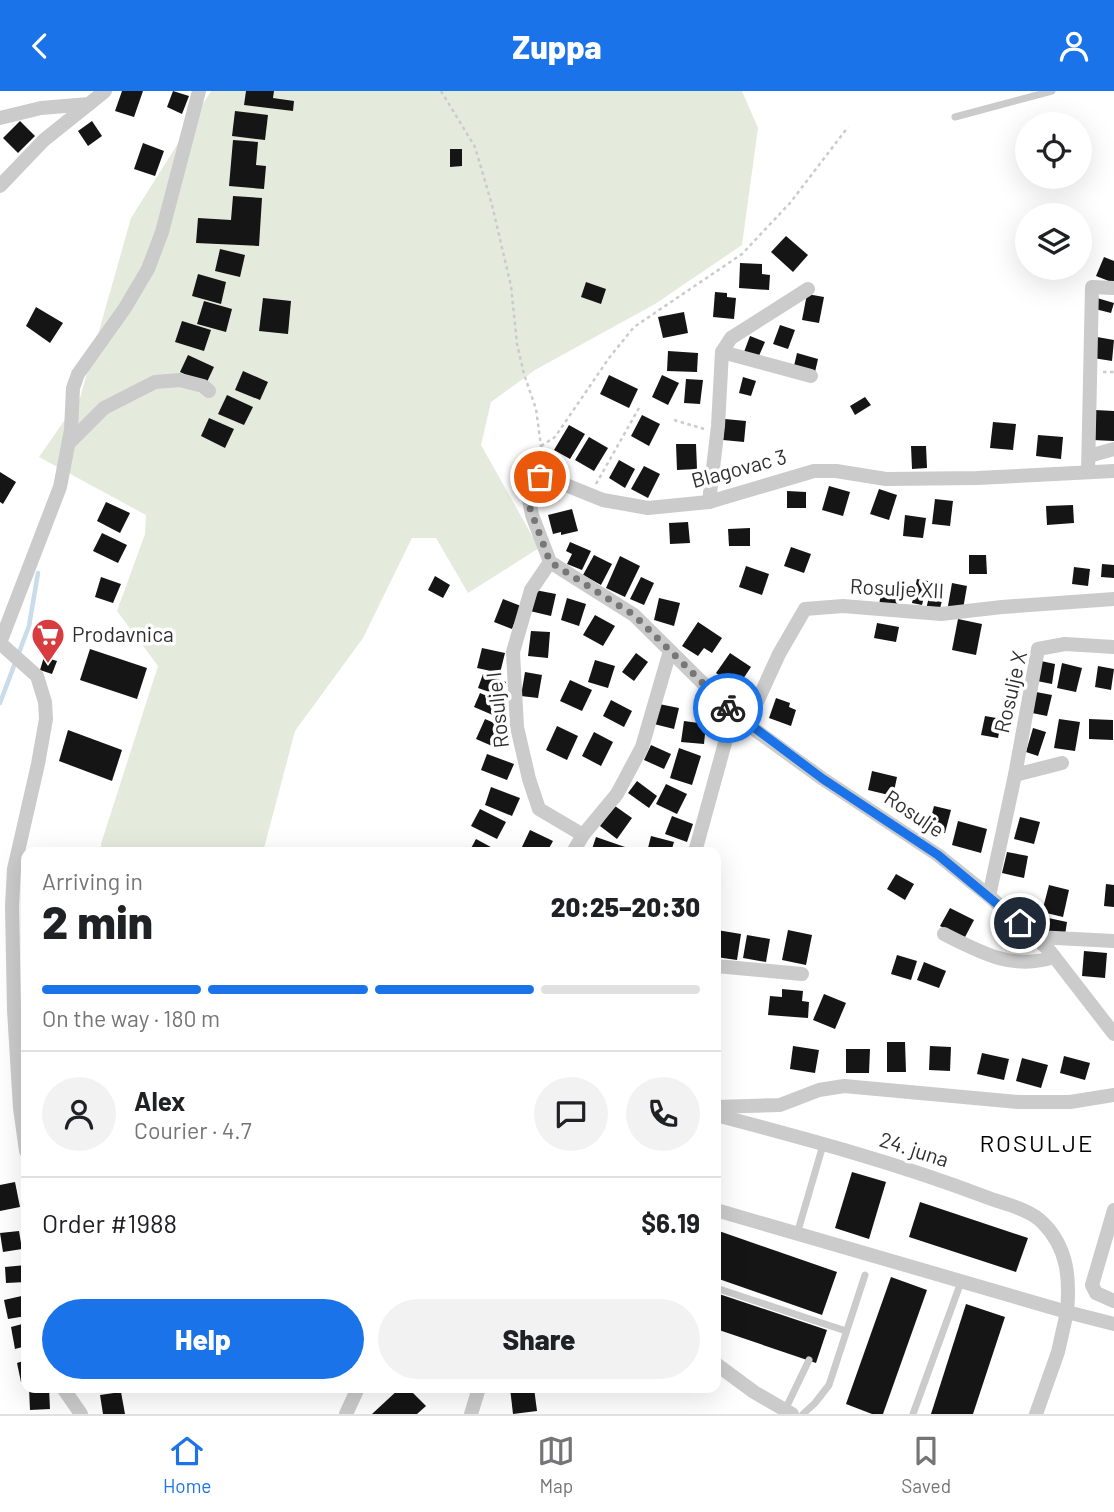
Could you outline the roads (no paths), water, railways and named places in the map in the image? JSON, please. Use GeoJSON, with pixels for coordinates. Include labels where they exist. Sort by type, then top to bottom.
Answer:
{"type":"FeatureCollection","features":[{"type":"Feature","properties":{"kind":"street"},"geometry":{"type":"LineString","coordinates":[[0,186],[44,140],[105,91]]}},
{"type":"Feature","properties":{"kind":"street"},"geometry":{"type":"LineString","coordinates":[[21,1115],[15,1035],[12,906],[14,869],[38,764],[46,719],[46,702],[37,677],[3,645],[60,487],[70,442],[71,399],[75,381],[148,269],[162,232],[199,91]]}},
{"type":"Feature","properties":{"kind":"street"},"geometry":{"type":"LineString","coordinates":[[0,118],[41,108],[89,104]]}},
{"type":"Feature","properties":{"kind":"street"},"geometry":{"type":"LineString","coordinates":[[1088,472],[1092,287],[1114,288]]}},
{"type":"Feature","properties":{"kind":"street"},"geometry":{"type":"LineString","coordinates":[[709,502],[722,352],[732,338],[808,289]]}},
{"type":"Feature","properties":{"kind":"street"},"geometry":{"type":"LineString","coordinates":[[722,352],[811,376]]}},
{"type":"Feature","properties":{"kind":"street"},"geometry":{"type":"LineString","coordinates":[[70,442],[104,408],[155,382],[180,380],[203,386],[209,391]]}},
{"type":"Feature","properties":{"kind":"street"},"geometry":{"type":"LineString","coordinates":[[1089,456],[1114,449]]}},
{"type":"Feature","properties":{"kind":"street","name":"Blagovac 3"},"geometry":{"type":"LineString","coordinates":[[550,562],[528,503],[529,486],[540,477],[546,477],[603,501],[648,508],[709,502],[814,471],[836,471],[886,479],[977,478],[1114,471]]}},
{"type":"Feature","properties":{"kind":"street"},"geometry":{"type":"LineString","coordinates":[[550,562],[634,615],[670,651],[642,747],[617,794],[576,847]]}},
{"type":"Feature","properties":{"kind":"street","name":"Rosulje I"},"geometry":{"type":"LineString","coordinates":[[550,562],[531,590],[513,652],[517,727],[528,779],[539,809],[583,835]]}},
{"type":"Feature","properties":{"kind":"street","name":"Rosulje XII"},"geometry":{"type":"LineString","coordinates":[[741,720],[805,609],[843,607],[941,614],[1114,600]]}},
{"type":"Feature","properties":{"kind":"street","name":"Rosulje X"},"geometry":{"type":"LineString","coordinates":[[989,896],[1038,649],[1065,644],[1114,647]]}},
{"type":"Feature","properties":{"kind":"street","name":"Rosulje"},"geometry":{"type":"LineString","coordinates":[[670,651],[741,720],[823,779],[938,855],[989,896],[1036,937],[1114,1034]]}},
{"type":"Feature","properties":{"kind":"street"},"geometry":{"type":"LineString","coordinates":[[696,847],[728,732],[741,720]]}},
{"type":"Feature","properties":{"kind":"street"},"geometry":{"type":"LineString","coordinates":[[1015,775],[1062,763]]}},
{"type":"Feature","properties":{"kind":"street"},"geometry":{"type":"LineString","coordinates":[[944,934],[988,956],[1014,963],[1043,961],[1054,957]]}},
{"type":"Feature","properties":{"kind":"street"},"geometry":{"type":"LineString","coordinates":[[1036,937],[1114,941]]}},
{"type":"Feature","properties":{"kind":"street"},"geometry":{"type":"LineString","coordinates":[[721,967],[802,974]]}},
{"type":"Feature","properties":{"kind":"street"},"geometry":{"type":"LineString","coordinates":[[721,1107],[780,1105],[819,1090],[844,1086],[1018,1102],[1070,1102],[1114,1095]]}},
{"type":"Feature","properties":{"kind":"street","name":"24. juna"},"geometry":{"type":"LineString","coordinates":[[721,1116],[922,1173],[1023,1211],[1042,1221],[1059,1242],[1069,1280],[1068,1312],[1061,1344],[1037,1414]]}},
{"type":"Feature","properties":{"kind":"street"},"geometry":{"type":"LineString","coordinates":[[1114,1210],[1093,1285],[1096,1293],[1114,1301]]}},
{"type":"Feature","properties":{"kind":"street"},"geometry":{"type":"LineString","coordinates":[[721,1211],[1114,1324]]}},
{"type":"Feature","properties":{"kind":"street"},"geometry":{"type":"LineString","coordinates":[[721,1367],[788,1412]]}},
{"type":"Feature","properties":{"kind":"street"},"geometry":{"type":"LineString","coordinates":[[66,1393],[81,1414]]}},
{"type":"Feature","properties":{"kind":"street"},"geometry":{"type":"LineString","coordinates":[[346,1414],[356,1393]]}},
{"type":"Feature","properties":{"kind":"street"},"geometry":{"type":"LineString","coordinates":[[471,1414],[477,1393]]}},
{"type":"Feature","properties":{"kind":"lane"},"geometry":{"type":"LineString","coordinates":[[955,117],[1052,91]]}},
{"type":"Feature","properties":{"kind":"lane"},"geometry":{"type":"LineString","coordinates":[[797,1234],[824,1144]]}},
{"type":"Feature","properties":{"kind":"lane"},"geometry":{"type":"LineString","coordinates":[[803,1414],[828,1385],[865,1275]]}},
{"type":"Feature","properties":{"kind":"lane"},"geometry":{"type":"LineString","coordinates":[[913,1414],[961,1281]]}},
{"type":"Feature","properties":{"kind":"lane"},"geometry":{"type":"LineString","coordinates":[[721,1290],[818,1324],[846,1331]]}},
{"type":"Feature","properties":{"kind":"lane"},"geometry":{"type":"LineString","coordinates":[[788,1412],[809,1360]]}},
{"type":"Feature","properties":{"kind":"waterway"},"geometry":{"type":"LineString","coordinates":[[0,703],[29,626],[38,573]]}},
{"type":"Feature","properties":{"kind":"place","name":"Prodavnica"},"geometry":{"type":"Point","coordinates":[48,665]}},
{"type":"Feature","properties":{"kind":"district","name":"ROSULJE"},"geometry":{"type":"Point","coordinates":[1037,1144]}}]}
